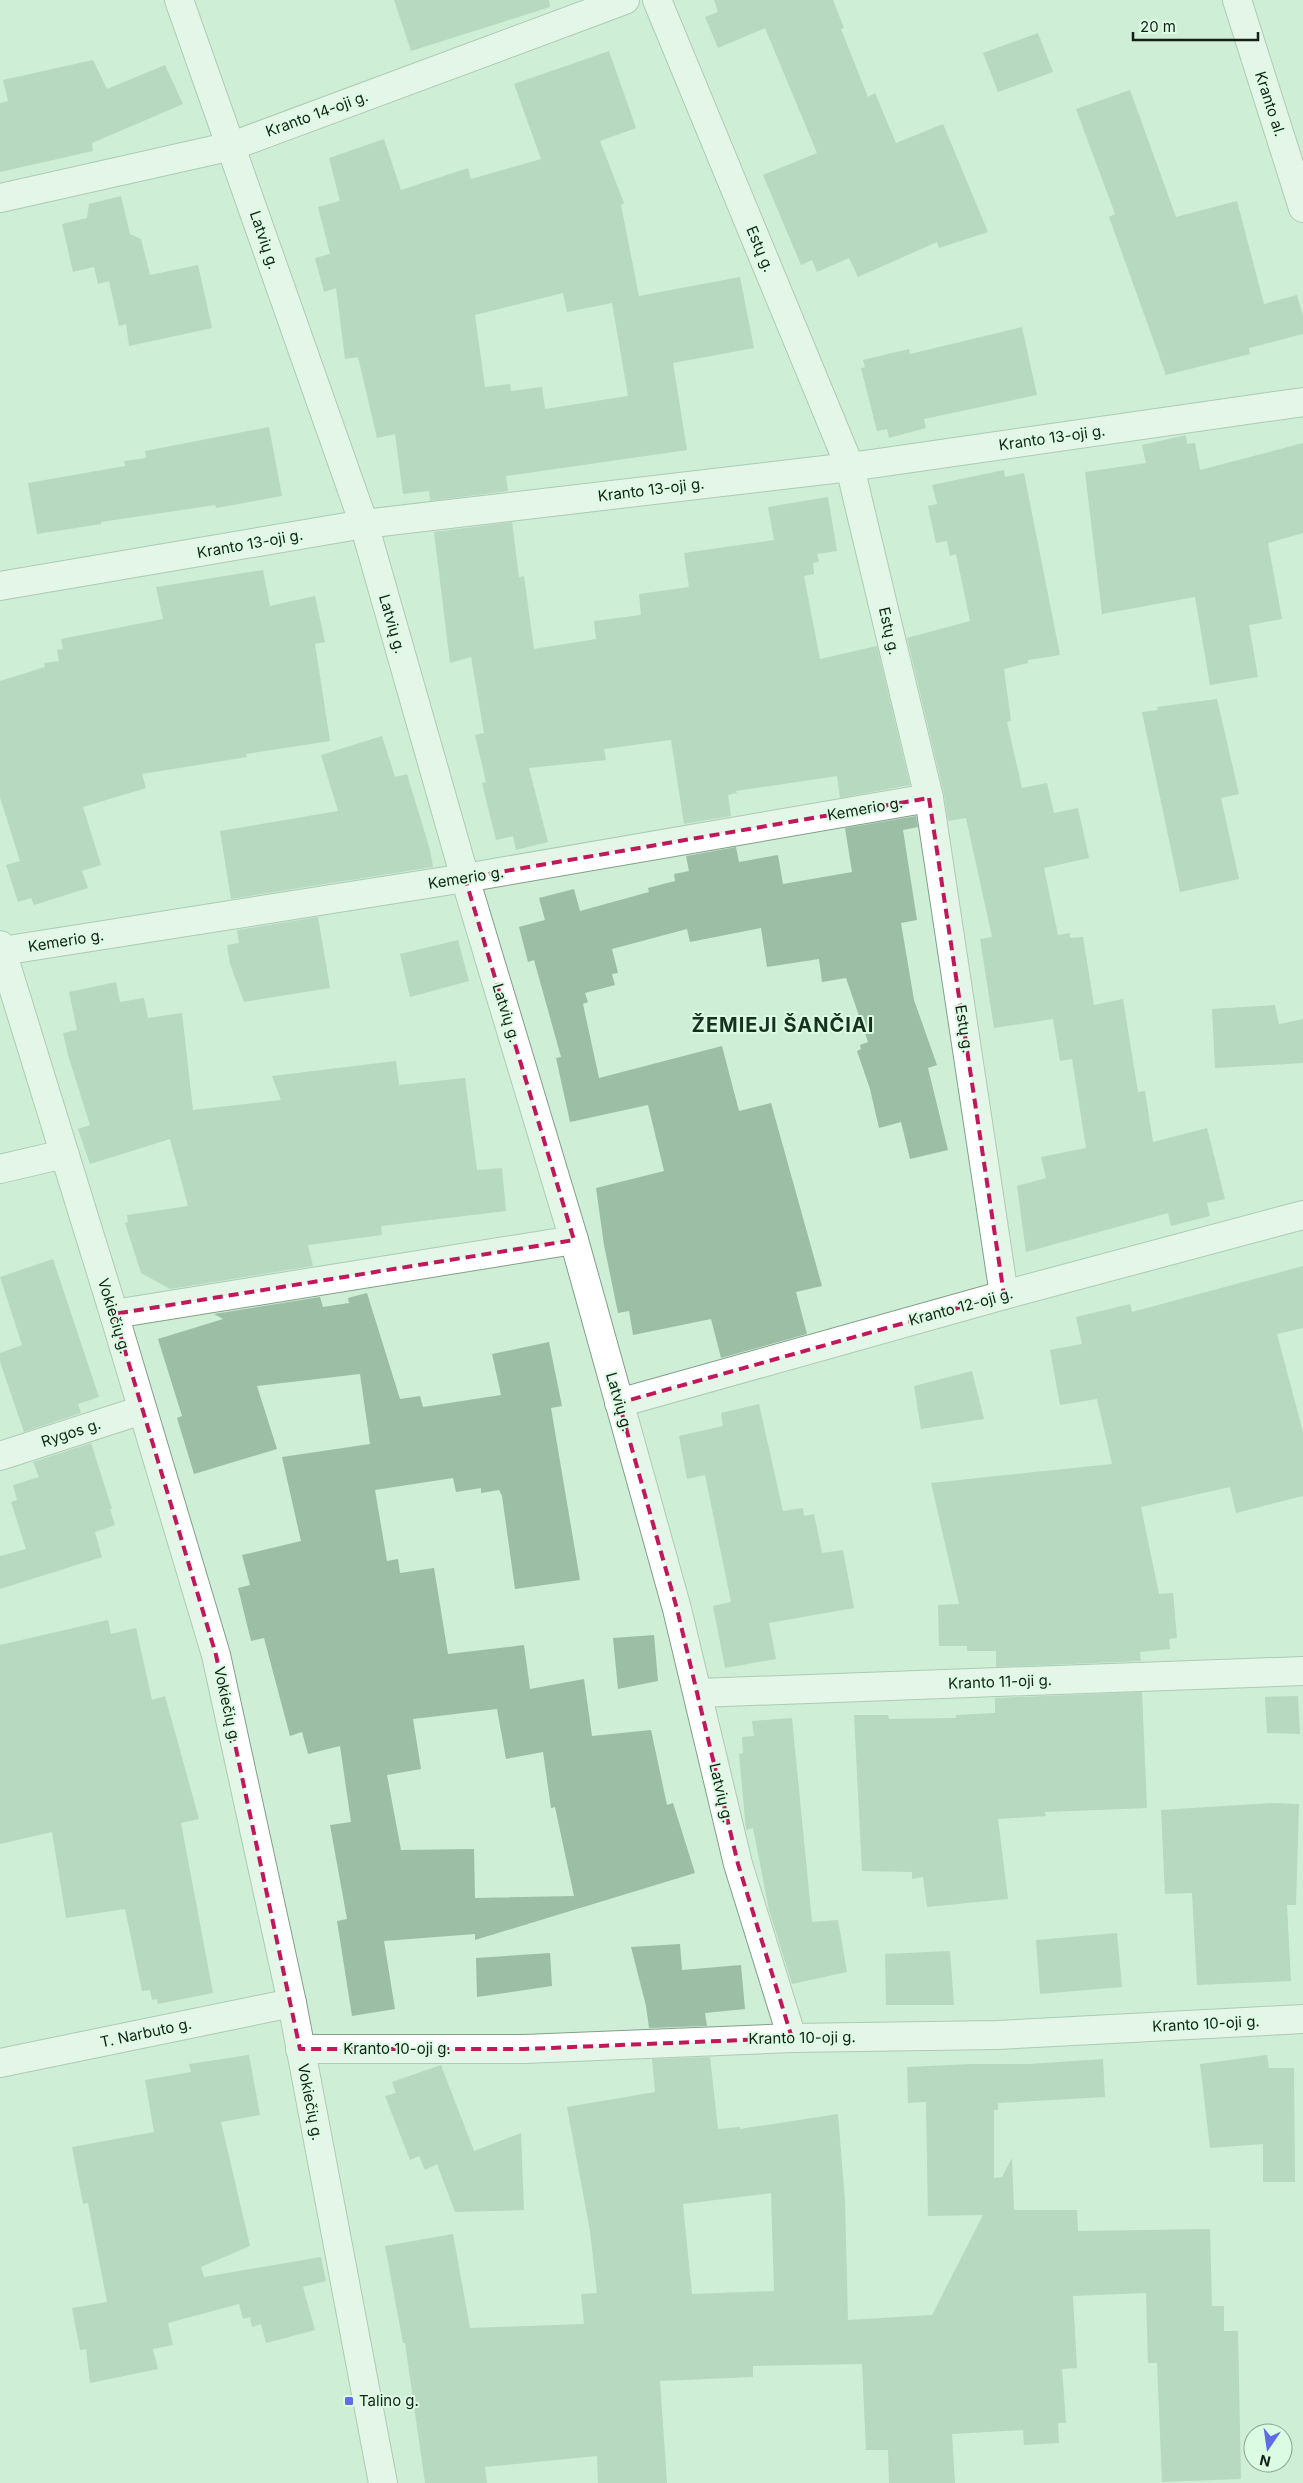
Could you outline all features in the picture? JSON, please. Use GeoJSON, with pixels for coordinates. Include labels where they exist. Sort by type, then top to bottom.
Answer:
{"type":"FeatureCollection","features":[{"type":"Feature","properties":{"kind":"street","name":"Latvių g."},"geometry":{"type":"LineString","coordinates":[[179,0],[364,524],[465,878],[574,1240],[677,1609],[738,1864],[792,2038]]}},
{"type":"Feature","properties":{"kind":"street","name":"Kranto 14-oji g."},"geometry":{"type":"LineString","coordinates":[[0,198],[232,146],[625,0]]}},
{"type":"Feature","properties":{"kind":"street","name":"Estų g."},"geometry":{"type":"LineString","coordinates":[[657,0],[850,467],[928,798],[1004,1295]]}},
{"type":"Feature","properties":{"kind":"street","name":"Kranto al."},"geometry":{"type":"LineString","coordinates":[[1237,0],[1303,208]]}},
{"type":"Feature","properties":{"kind":"street","name":"Kranto 13-oji g."},"geometry":{"type":"LineString","coordinates":[[0,586],[364,524],[850,467],[1303,402]]}},
{"type":"Feature","properties":{"kind":"street","name":"Kemerio g."},"geometry":{"type":"LineString","coordinates":[[1,948],[465,878],[928,798]]}},
{"type":"Feature","properties":{"kind":"street","name":"Vokiečių g."},"geometry":{"type":"LineString","coordinates":[[1,948],[114,1314],[216,1655],[292,2003],[382,2483]]}},
{"type":"Feature","properties":{"kind":"street"},"geometry":{"type":"LineString","coordinates":[[0,1168],[64,1154]]}},
{"type":"Feature","properties":{"kind":"street","name":"Kranto 12-oji g."},"geometry":{"type":"LineString","coordinates":[[619,1403],[1004,1295],[1303,1215]]}},
{"type":"Feature","properties":{"kind":"street"},"geometry":{"type":"LineString","coordinates":[[114,1314],[574,1240]]}},
{"type":"Feature","properties":{"kind":"street","name":"Rygos g."},"geometry":{"type":"LineString","coordinates":[[0,1456],[142,1410]]}},
{"type":"Feature","properties":{"kind":"street","name":"Kranto 11-oji g."},"geometry":{"type":"LineString","coordinates":[[698,1693],[1303,1671]]}},
{"type":"Feature","properties":{"kind":"street","name":"T. Narbuto g."},"geometry":{"type":"LineString","coordinates":[[0,2063],[292,2003]]}},
{"type":"Feature","properties":{"kind":"street","name":"Kranto 10-oji g."},"geometry":{"type":"LineString","coordinates":[[300,2049],[524,2049],[792,2038],[997,2035],[1303,2018]]}},
{"type":"Feature","properties":{"kind":"highlighted area"},"geometry":{"type":"Polygon","coordinates":[[[929,798],[1004,1295],[619,1403],[677,1609],[738,1864],[792,2038],[524,2049],[300,2049],[216,1655],[114,1314],[574,1240],[465,878],[929,798]]]}},
{"type":"Feature","properties":{"kind":"building"},"geometry":{"type":"Polygon","coordinates":[[[394,0],[549,0],[550,7],[411,51],[394,0]]]}},
{"type":"Feature","properties":{"kind":"building"},"geometry":{"type":"Polygon","coordinates":[[[714,0],[833,0],[844,28],[841,29],[868,97],[875,93],[896,143],[943,124],[988,232],[939,248],[937,242],[858,277],[849,258],[817,272],[812,260],[801,265],[763,175],[817,153],[765,28],[718,48],[705,17],[718,12],[714,0]]]}},
{"type":"Feature","properties":{"kind":"building"},"geometry":{"type":"Polygon","coordinates":[[[1038,33],[1053,72],[998,92],[983,53],[1038,33]]]}},
{"type":"Feature","properties":{"kind":"building"},"geometry":{"type":"Polygon","coordinates":[[[609,51],[636,128],[600,141],[624,203],[621,205],[639,296],[740,277],[754,348],[673,363],[687,450],[506,476],[508,491],[430,501],[429,491],[403,494],[395,434],[377,438],[358,357],[345,359],[336,288],[324,292],[315,258],[330,254],[318,207],[340,201],[329,158],[384,139],[401,190],[468,168],[471,179],[541,159],[514,84],[609,51]],[[563,293],[475,315],[485,387],[510,384],[511,391],[542,387],[545,409],[628,396],[612,303],[567,312],[563,293]]]}},
{"type":"Feature","properties":{"kind":"building"},"geometry":{"type":"Polygon","coordinates":[[[93,60],[107,89],[165,65],[183,104],[92,143],[93,151],[0,172],[0,103],[8,101],[3,80],[93,60]]]}},
{"type":"Feature","properties":{"kind":"building"},"geometry":{"type":"Polygon","coordinates":[[[1130,90],[1176,217],[1237,201],[1264,304],[1297,295],[1303,316],[1303,334],[1249,348],[1250,354],[1166,375],[1109,217],[1115,214],[1076,109],[1130,90]]]}},
{"type":"Feature","properties":{"kind":"building"},"geometry":{"type":"Polygon","coordinates":[[[121,196],[130,234],[141,239],[150,275],[198,265],[212,328],[129,346],[126,324],[119,326],[109,281],[98,284],[94,267],[73,272],[62,224],[87,218],[89,204],[121,196]]]}},
{"type":"Feature","properties":{"kind":"building"},"geometry":{"type":"Polygon","coordinates":[[[1022,327],[1037,395],[924,419],[926,428],[889,438],[887,429],[877,431],[861,368],[865,367],[863,360],[909,349],[910,354],[1022,327]]]}},
{"type":"Feature","properties":{"kind":"building"},"geometry":{"type":"Polygon","coordinates":[[[269,427],[282,496],[216,508],[215,505],[101,522],[101,524],[37,534],[28,483],[125,466],[124,461],[146,458],[145,451],[269,427]]]}},
{"type":"Feature","properties":{"kind":"building"},"geometry":{"type":"Polygon","coordinates":[[[1186,435],[1187,444],[1195,443],[1200,470],[1303,443],[1303,533],[1268,543],[1282,619],[1249,625],[1258,677],[1210,685],[1195,597],[1102,614],[1085,472],[1146,463],[1142,445],[1186,435]]]}},
{"type":"Feature","properties":{"kind":"building"},"geometry":{"type":"Polygon","coordinates":[[[1004,470],[1005,477],[1024,473],[1060,655],[1028,660],[1028,663],[1004,669],[1011,721],[1007,722],[1022,788],[1047,783],[1054,813],[1078,808],[1089,858],[1044,868],[1058,935],[1070,933],[1070,938],[1083,937],[1094,1005],[1123,999],[1138,1092],[1145,1091],[1153,1142],[1207,1128],[1225,1199],[1207,1203],[1210,1216],[1171,1226],[1168,1213],[1026,1252],[1017,1186],[1046,1178],[1041,1157],[1086,1148],[1072,1059],[1060,1061],[1053,1019],[994,1028],[980,939],[992,937],[966,818],[948,821],[944,794],[907,638],[970,621],[956,554],[950,556],[947,541],[936,543],[928,506],[937,504],[932,485],[1004,470]]]}},
{"type":"Feature","properties":{"kind":"building"},"geometry":{"type":"Polygon","coordinates":[[[828,497],[837,551],[817,554],[819,562],[813,563],[814,574],[804,576],[820,659],[877,646],[910,785],[840,798],[837,776],[736,791],[737,793],[728,795],[731,816],[684,824],[671,740],[604,749],[606,760],[529,768],[548,842],[516,850],[513,836],[496,840],[482,783],[486,782],[475,735],[484,733],[471,657],[450,663],[434,532],[512,522],[519,577],[524,576],[534,649],[596,639],[594,621],[641,615],[639,594],[689,587],[684,553],[774,540],[768,507],[828,497]]]}},
{"type":"Feature","properties":{"kind":"building"},"geometry":{"type":"Polygon","coordinates":[[[263,570],[270,606],[315,596],[325,642],[315,644],[330,741],[246,754],[247,757],[142,774],[146,788],[83,807],[101,865],[82,871],[88,888],[34,905],[31,898],[18,902],[6,865],[20,861],[0,797],[0,681],[45,667],[44,663],[59,661],[57,650],[63,649],[61,639],[163,619],[156,587],[263,570]]]}},
{"type":"Feature","properties":{"kind":"building"},"geometry":{"type":"Polygon","coordinates":[[[1217,699],[1239,794],[1221,798],[1239,879],[1180,892],[1142,712],[1158,710],[1157,707],[1217,699]]]}},
{"type":"Feature","properties":{"kind":"building"},"geometry":{"type":"Polygon","coordinates":[[[382,736],[395,777],[407,774],[430,850],[433,867],[231,899],[220,831],[338,811],[321,755],[382,736]]]}},
{"type":"Feature","properties":{"kind":"building"},"geometry":{"type":"Polygon","coordinates":[[[916,816],[918,827],[903,830],[917,920],[901,923],[914,1000],[937,1065],[928,1068],[948,1150],[910,1159],[901,1122],[879,1128],[870,1089],[857,1051],[861,1049],[860,1045],[868,1042],[846,978],[822,982],[819,959],[767,967],[761,928],[690,942],[687,929],[612,949],[618,973],[612,974],[615,985],[585,993],[588,1002],[583,1004],[599,1078],[722,1046],[739,1111],[771,1103],[822,1286],[796,1292],[807,1334],[721,1358],[711,1319],[633,1335],[629,1311],[618,1313],[604,1245],[596,1188],[664,1171],[648,1105],[570,1122],[556,1058],[561,1057],[534,960],[528,962],[519,927],[545,920],[539,898],[574,889],[580,911],[649,892],[648,888],[675,881],[674,874],[689,871],[686,856],[736,847],[739,862],[778,855],[783,884],[852,872],[845,828],[916,816]]]}},
{"type":"Feature","properties":{"kind":"building"},"geometry":{"type":"Polygon","coordinates":[[[318,917],[330,988],[244,1002],[230,964],[227,945],[239,943],[237,930],[318,917]]]}},
{"type":"Feature","properties":{"kind":"building"},"geometry":{"type":"Polygon","coordinates":[[[458,940],[469,981],[410,997],[400,954],[458,940]]]}},
{"type":"Feature","properties":{"kind":"building"},"geometry":{"type":"Polygon","coordinates":[[[116,982],[120,1002],[144,998],[148,1018],[182,1013],[193,1110],[281,1100],[272,1076],[396,1061],[399,1085],[465,1078],[477,1170],[502,1168],[506,1211],[381,1226],[382,1235],[308,1245],[313,1266],[170,1289],[141,1273],[125,1223],[128,1222],[127,1215],[188,1206],[170,1139],[90,1164],[78,1129],[90,1125],[63,1033],[77,1030],[69,992],[116,982]]]}},
{"type":"Feature","properties":{"kind":"building"},"geometry":{"type":"Polygon","coordinates":[[[1275,1005],[1279,1024],[1303,1019],[1303,1063],[1215,1068],[1212,1009],[1275,1005]]]}},
{"type":"Feature","properties":{"kind":"building"},"geometry":{"type":"Polygon","coordinates":[[[53,1259],[99,1397],[78,1404],[81,1413],[24,1432],[0,1362],[0,1353],[22,1345],[0,1277],[53,1259]]]}},
{"type":"Feature","properties":{"kind":"building"},"geometry":{"type":"Polygon","coordinates":[[[1303,1266],[1303,1328],[1277,1334],[1303,1432],[1303,1496],[1236,1513],[1230,1487],[1141,1507],[1159,1594],[1173,1593],[1177,1638],[1169,1639],[1170,1649],[1140,1652],[1141,1661],[996,1667],[996,1651],[967,1651],[967,1646],[939,1646],[938,1605],[959,1604],[931,1483],[1112,1464],[1097,1399],[1060,1405],[1050,1350],[1082,1344],[1076,1317],[1130,1304],[1132,1312],[1303,1266]]]}},
{"type":"Feature","properties":{"kind":"building"},"geometry":{"type":"Polygon","coordinates":[[[367,1293],[400,1399],[420,1396],[423,1407],[501,1395],[492,1354],[549,1342],[562,1406],[551,1408],[580,1580],[515,1589],[502,1496],[499,1490],[481,1493],[481,1488],[456,1492],[453,1478],[375,1490],[387,1561],[398,1559],[400,1573],[434,1568],[448,1654],[524,1645],[530,1689],[584,1679],[592,1736],[651,1730],[667,1805],[673,1803],[695,1873],[475,1940],[475,1934],[384,1941],[395,2009],[352,2016],[337,1921],[347,1919],[330,1825],[351,1822],[340,1746],[308,1754],[302,1732],[290,1736],[264,1638],[251,1641],[238,1588],[250,1585],[242,1555],[301,1541],[282,1457],[370,1444],[360,1374],[257,1386],[277,1449],[194,1474],[177,1418],[182,1416],[158,1339],[223,1319],[214,1314],[320,1297],[323,1307],[349,1303],[348,1298],[367,1293]],[[497,1709],[413,1719],[421,1769],[387,1775],[401,1850],[474,1849],[475,1898],[574,1896],[555,1807],[551,1808],[543,1752],[506,1759],[497,1709]]]}},
{"type":"Feature","properties":{"kind":"building"},"geometry":{"type":"Polygon","coordinates":[[[972,1371],[984,1419],[921,1429],[914,1386],[972,1371]]]}},
{"type":"Feature","properties":{"kind":"building"},"geometry":{"type":"Polygon","coordinates":[[[759,1404],[783,1511],[803,1508],[804,1516],[814,1514],[822,1553],[843,1550],[854,1608],[769,1623],[776,1659],[725,1668],[713,1606],[731,1602],[705,1475],[687,1479],[679,1436],[723,1426],[721,1413],[759,1404]]]}},
{"type":"Feature","properties":{"kind":"building"},"geometry":{"type":"Polygon","coordinates":[[[91,1443],[112,1509],[110,1509],[115,1525],[95,1532],[102,1557],[0,1589],[0,1556],[26,1549],[11,1502],[17,1500],[13,1485],[39,1477],[33,1462],[91,1443]]]}},
{"type":"Feature","properties":{"kind":"building"},"geometry":{"type":"Polygon","coordinates":[[[108,1620],[111,1634],[136,1628],[152,1700],[165,1696],[199,1819],[181,1823],[213,1993],[158,2004],[157,1999],[152,2000],[150,1990],[142,1991],[125,1909],[66,1918],[52,1832],[0,1844],[0,1645],[108,1620]]]}},
{"type":"Feature","properties":{"kind":"building"},"geometry":{"type":"Polygon","coordinates":[[[654,1635],[658,1681],[618,1689],[613,1638],[654,1635]]]}},
{"type":"Feature","properties":{"kind":"building"},"geometry":{"type":"Polygon","coordinates":[[[1142,1692],[1147,1808],[1045,1812],[1046,1816],[998,1819],[1008,1899],[927,1907],[923,1877],[912,1879],[912,1872],[862,1871],[854,1715],[888,1715],[889,1719],[956,1718],[956,1715],[995,1713],[995,1698],[1142,1692]]]}},
{"type":"Feature","properties":{"kind":"building"},"geometry":{"type":"Polygon","coordinates":[[[1298,1696],[1300,1734],[1267,1733],[1265,1697],[1298,1696]]]}},
{"type":"Feature","properties":{"kind":"building"},"geometry":{"type":"Polygon","coordinates":[[[792,1718],[812,1922],[838,1920],[847,1972],[792,1984],[769,1910],[753,1828],[746,1830],[739,1754],[743,1753],[742,1737],[754,1736],[752,1721],[792,1718]]]}},
{"type":"Feature","properties":{"kind":"building"},"geometry":{"type":"Polygon","coordinates":[[[1273,1803],[1299,1804],[1296,1905],[1287,1905],[1291,1981],[1197,1985],[1192,1893],[1165,1894],[1161,1810],[1273,1803]]]}},
{"type":"Feature","properties":{"kind":"building"},"geometry":{"type":"Polygon","coordinates":[[[1117,1933],[1122,1987],[1040,1994],[1036,1940],[1117,1933]]]}},
{"type":"Feature","properties":{"kind":"building"},"geometry":{"type":"Polygon","coordinates":[[[680,1944],[682,1970],[741,1965],[745,2009],[705,2013],[707,2026],[649,2028],[646,2006],[631,1947],[680,1944]]]}},
{"type":"Feature","properties":{"kind":"building"},"geometry":{"type":"Polygon","coordinates":[[[950,1951],[954,2005],[886,2005],[885,1954],[950,1951]]]}},
{"type":"Feature","properties":{"kind":"building"},"geometry":{"type":"Polygon","coordinates":[[[550,1953],[552,1986],[477,1997],[476,1958],[550,1953]]]}},
{"type":"Feature","properties":{"kind":"building"},"geometry":{"type":"Polygon","coordinates":[[[249,2055],[260,2115],[221,2122],[250,2246],[201,2267],[204,2277],[321,2257],[326,2281],[303,2287],[315,2330],[266,2343],[261,2324],[252,2327],[250,2317],[243,2319],[239,2304],[168,2323],[173,2345],[153,2349],[158,2369],[90,2383],[86,2349],[80,2350],[72,2308],[107,2302],[88,2203],[83,2204],[72,2147],[154,2132],[145,2080],[191,2072],[189,2064],[249,2055]]]}},
{"type":"Feature","properties":{"kind":"building"},"geometry":{"type":"Polygon","coordinates":[[[1267,2055],[1269,2068],[1294,2068],[1295,2182],[1263,2182],[1263,2144],[1210,2148],[1200,2064],[1267,2055]]]}},
{"type":"Feature","properties":{"kind":"building"},"geometry":{"type":"Polygon","coordinates":[[[710,2057],[718,2129],[740,2127],[740,2129],[838,2114],[845,2201],[848,2320],[932,2315],[983,2215],[928,2216],[926,2102],[908,2103],[907,2067],[1029,2064],[1103,2059],[1105,2097],[998,2103],[998,2110],[994,2110],[994,2178],[1002,2177],[1012,2158],[1014,2210],[1077,2210],[1078,2231],[1210,2229],[1212,2306],[1224,2306],[1224,2331],[1238,2331],[1241,2479],[1162,2482],[1157,2363],[1148,2363],[1146,2293],[1073,2296],[1077,2368],[1062,2369],[1066,2423],[1058,2423],[1059,2443],[1024,2445],[1023,2430],[952,2434],[955,2483],[889,2483],[888,2450],[866,2450],[862,2364],[753,2366],[753,2377],[660,2381],[667,2483],[598,2483],[597,2456],[485,2467],[487,2483],[425,2483],[405,2343],[403,2343],[385,2246],[453,2234],[470,2328],[584,2324],[581,2294],[597,2293],[590,2231],[567,2107],[655,2092],[652,2059],[710,2057]],[[771,2193],[683,2204],[692,2294],[774,2291],[771,2193]]]}},
{"type":"Feature","properties":{"kind":"building"},"geometry":{"type":"Polygon","coordinates":[[[441,2065],[474,2151],[521,2133],[524,2210],[455,2212],[437,2164],[425,2170],[419,2156],[410,2160],[385,2096],[396,2093],[392,2082],[441,2065]]]}},
{"type":"Feature","properties":{"kind":"place","name":"Talino g."},"geometry":{"type":"Point","coordinates":[349,2401]}},
{"type":"Feature","properties":{"kind":"district","name":"ŽEMIEJI ŠANČIAI"},"geometry":{"type":"Point","coordinates":[783,1025]}}]}
